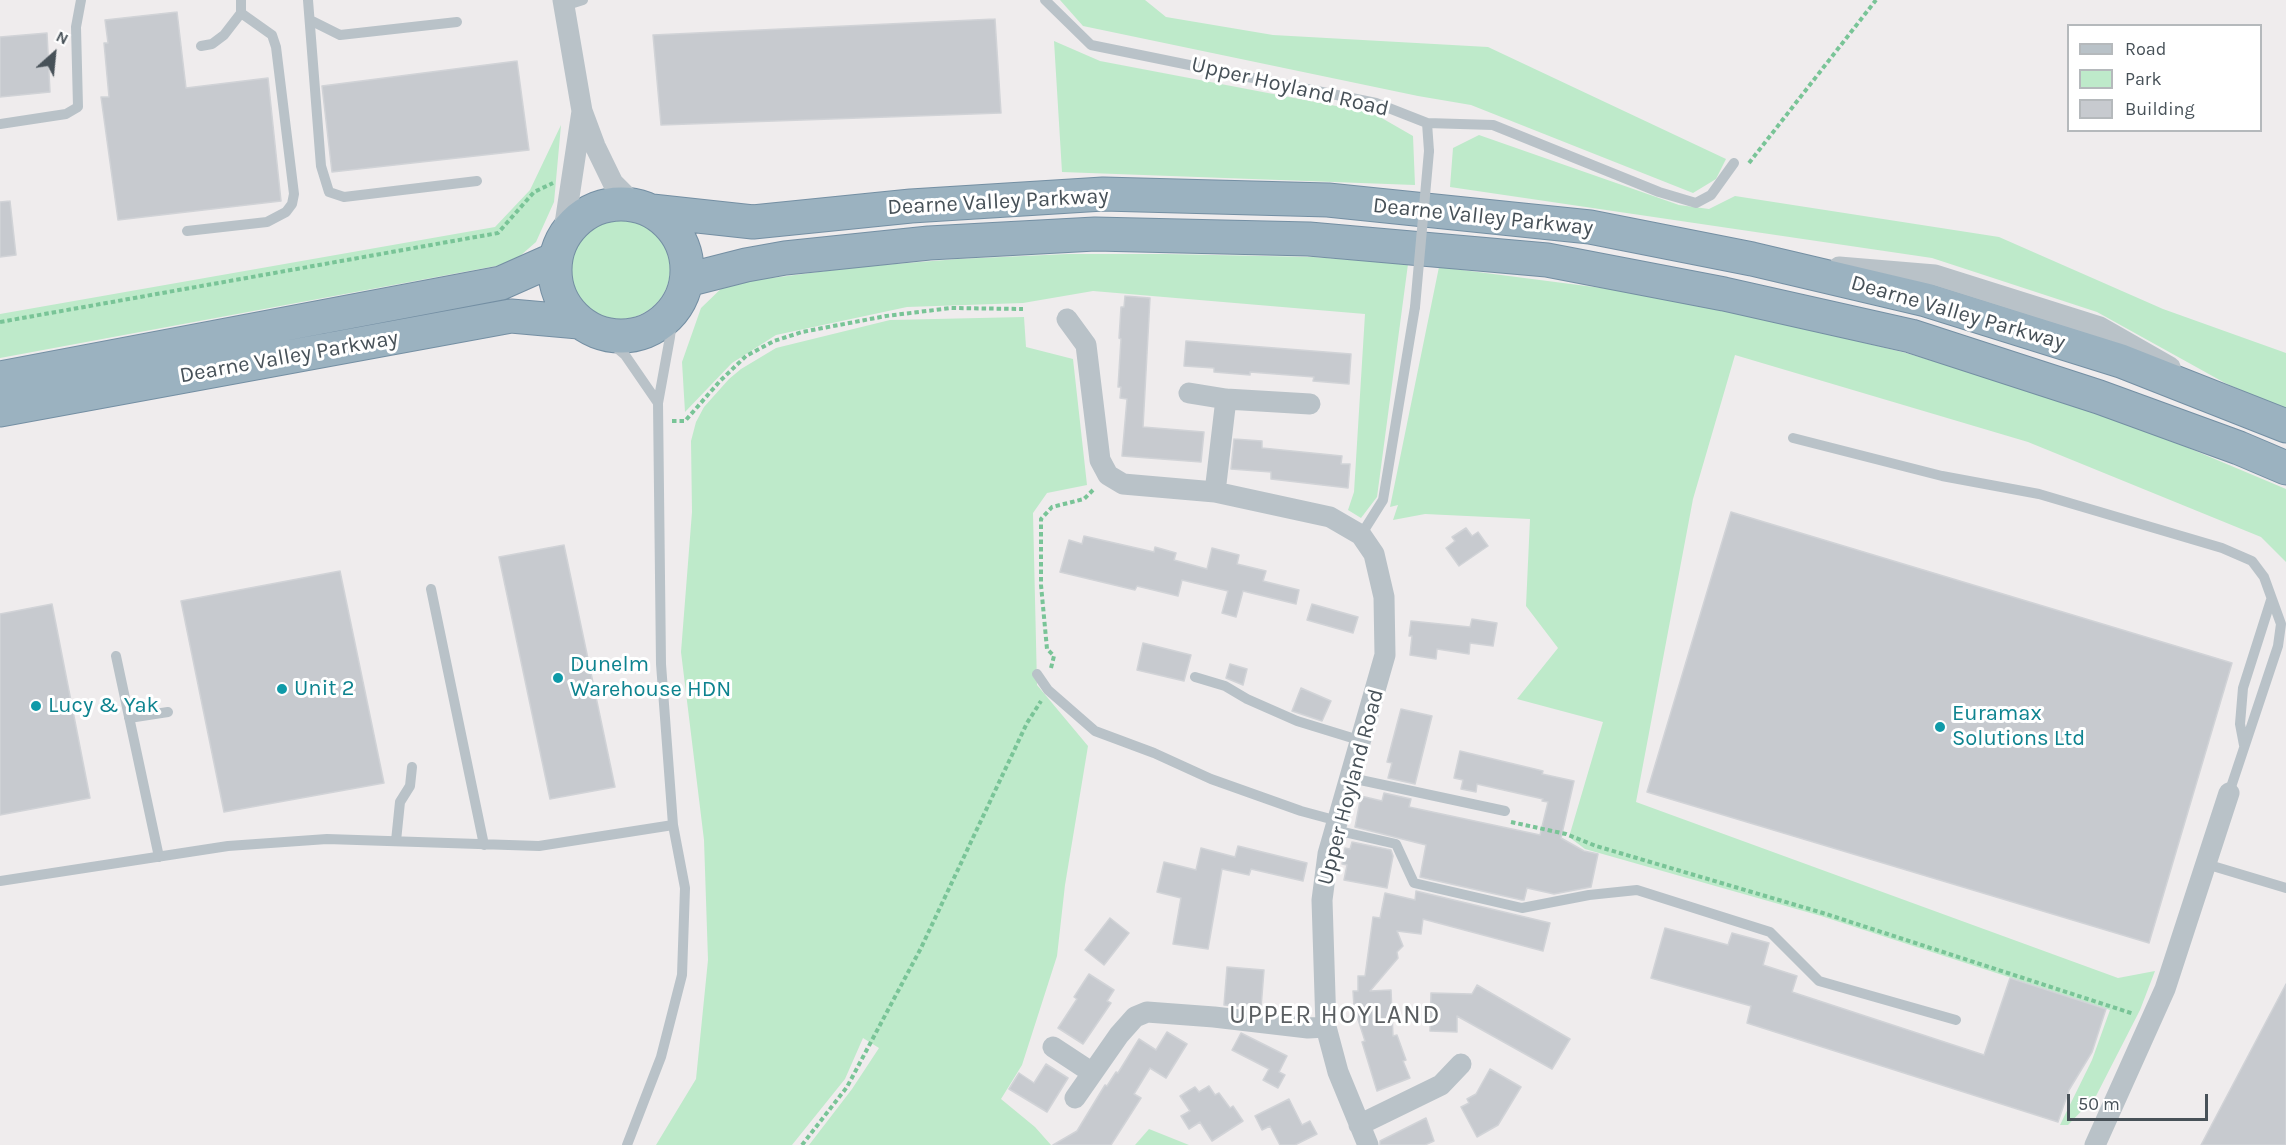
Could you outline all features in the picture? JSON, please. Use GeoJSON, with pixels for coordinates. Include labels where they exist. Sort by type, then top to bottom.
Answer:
{"type":"FeatureCollection","features":[{"type":"Feature","properties":{"kind":"highway","name":"Dearne Valley Parkway"},"geometry":{"type":"LineString","coordinates":[[644,208],[753,222],[911,206],[1103,194],[1328,200],[1590,227],[1752,259],[1937,303],[2121,361],[2286,426]]}},
{"type":"Feature","properties":{"kind":"highway"},"geometry":{"type":"LineString","coordinates":[[614,203],[644,208],[667,222],[679,237],[686,255],[687,280],[683,294],[673,312],[657,326],[638,334],[618,336],[588,327],[567,309],[559,294],[554,277],[559,248],[576,220],[594,209],[614,203]]}},
{"type":"Feature","properties":{"kind":"highway","name":"Dearne Valley Parkway"},"geometry":{"type":"LineString","coordinates":[[687,280],[785,258],[929,243],[1095,234],[1309,239],[1547,260],[1724,294],[1911,336],[2098,397],[2239,448],[2286,468]]}},
{"type":"Feature","properties":{"kind":"highway","name":"Dearne Valley Parkway"},"geometry":{"type":"LineString","coordinates":[[0,378],[501,283],[559,248]]}},
{"type":"Feature","properties":{"kind":"highway","name":"Dearne Valley Parkway"},"geometry":{"type":"LineString","coordinates":[[0,410],[511,316],[588,327]]}},
{"type":"Feature","properties":{"kind":"street"},"geometry":{"type":"LineString","coordinates":[[570,2],[582,111],[595,146],[613,183],[644,208]]}},
{"type":"Feature","properties":{"kind":"street"},"geometry":{"type":"LineString","coordinates":[[559,248],[582,111]]}},
{"type":"Feature","properties":{"kind":"street"},"geometry":{"type":"LineString","coordinates":[[1067,320],[1086,345],[1100,459],[1108,475],[1123,484],[1215,492],[1330,517],[1361,535]]}},
{"type":"Feature","properties":{"kind":"street"},"geometry":{"type":"LineString","coordinates":[[1189,393],[1226,399],[1310,404]]}},
{"type":"Feature","properties":{"kind":"street"},"geometry":{"type":"LineString","coordinates":[[1215,492],[1226,399]]}},
{"type":"Feature","properties":{"kind":"street","name":"Upper Hoyland Road"},"geometry":{"type":"LineString","coordinates":[[1361,535],[1374,554],[1384,597],[1385,655],[1352,778],[1328,854],[1322,900],[1326,1027],[1338,1072],[1368,1145]]}},
{"type":"Feature","properties":{"kind":"street"},"geometry":{"type":"LineString","coordinates":[[2095,1145],[2165,989],[2229,793]]}},
{"type":"Feature","properties":{"kind":"street"},"geometry":{"type":"LineString","coordinates":[[1075,1098],[1091,1072],[1135,1017],[1147,1012],[1308,1028],[1326,1027]]}},
{"type":"Feature","properties":{"kind":"street"},"geometry":{"type":"LineString","coordinates":[[1053,1047],[1091,1072]]}},
{"type":"Feature","properties":{"kind":"street"},"geometry":{"type":"LineString","coordinates":[[1359,1125],[1442,1084],[1461,1064]]}},
{"type":"Feature","properties":{"kind":"lane"},"geometry":{"type":"LineString","coordinates":[[0,124],[66,114],[78,107],[76,27],[81,0]]}},
{"type":"Feature","properties":{"kind":"lane"},"geometry":{"type":"LineString","coordinates":[[201,46],[212,44],[224,35],[241,13],[241,0]]}},
{"type":"Feature","properties":{"kind":"lane"},"geometry":{"type":"LineString","coordinates":[[308,0],[312,21],[311,45],[321,166],[329,192],[344,196],[477,181]]}},
{"type":"Feature","properties":{"kind":"lane","name":"Upper Hoyland Road"},"geometry":{"type":"LineString","coordinates":[[1045,0],[1091,45],[1376,103],[1427,123],[1493,125],[1659,192],[1696,203],[1711,195],[1734,163]]}},
{"type":"Feature","properties":{"kind":"lane"},"geometry":{"type":"LineString","coordinates":[[188,231],[267,222],[286,212],[292,204],[294,194],[276,47],[272,35],[241,13]]}},
{"type":"Feature","properties":{"kind":"lane"},"geometry":{"type":"LineString","coordinates":[[312,21],[340,34],[457,22]]}},
{"type":"Feature","properties":{"kind":"lane"},"geometry":{"type":"LineString","coordinates":[[1361,535],[1383,500],[1415,307],[1429,151],[1427,123]]}},
{"type":"Feature","properties":{"kind":"lane"},"geometry":{"type":"LineString","coordinates":[[627,1145],[662,1057],[682,975],[685,888],[673,825],[661,664],[658,403],[673,312]]}},
{"type":"Feature","properties":{"kind":"lane"},"geometry":{"type":"LineString","coordinates":[[588,327],[625,355],[658,403]]}},
{"type":"Feature","properties":{"kind":"lane"},"geometry":{"type":"LineString","coordinates":[[1793,438],[1942,476],[2039,494],[2222,548],[2252,561],[2264,577],[2281,624],[2278,646],[2229,793]]}},
{"type":"Feature","properties":{"kind":"lane"},"geometry":{"type":"LineString","coordinates":[[431,589],[484,845]]}},
{"type":"Feature","properties":{"kind":"lane"},"geometry":{"type":"LineString","coordinates":[[2245,746],[2240,724],[2243,688],[2271,600]]}},
{"type":"Feature","properties":{"kind":"lane"},"geometry":{"type":"LineString","coordinates":[[116,656],[159,857]]}},
{"type":"Feature","properties":{"kind":"lane"},"geometry":{"type":"LineString","coordinates":[[1037,674],[1048,690],[1095,731],[1154,753],[1211,779],[1396,844],[1414,883],[1522,908],[1589,895],[1637,890],[1770,932],[1819,981],[1956,1020]]}},
{"type":"Feature","properties":{"kind":"lane"},"geometry":{"type":"LineString","coordinates":[[1195,677],[1225,686],[1247,699],[1297,721],[1362,741]]}},
{"type":"Feature","properties":{"kind":"lane"},"geometry":{"type":"LineString","coordinates":[[129,718],[168,712]]}},
{"type":"Feature","properties":{"kind":"lane"},"geometry":{"type":"LineString","coordinates":[[396,841],[400,802],[410,786],[412,767]]}},
{"type":"Feature","properties":{"kind":"lane"},"geometry":{"type":"LineString","coordinates":[[1352,778],[1508,816]]}},
{"type":"Feature","properties":{"kind":"lane"},"geometry":{"type":"LineString","coordinates":[[0,881],[228,846],[327,839],[540,846],[673,825]]}},
{"type":"Feature","properties":{"kind":"lane"},"geometry":{"type":"LineString","coordinates":[[2206,864],[2286,888]]}},
{"type":"Feature","properties":{"kind":"path"},"geometry":{"type":"LineString","coordinates":[[1725,175],[1744,168],[1876,0]]}},
{"type":"Feature","properties":{"kind":"path"},"geometry":{"type":"LineString","coordinates":[[0,322],[498,233],[534,192],[571,175]]}},
{"type":"Feature","properties":{"kind":"path"},"geometry":{"type":"LineString","coordinates":[[658,422],[685,421],[746,356],[774,341],[802,332],[886,316],[951,308],[1023,309]]}},
{"type":"Feature","properties":{"kind":"path"},"geometry":{"type":"LineString","coordinates":[[802,1145],[847,1087],[921,948],[1027,723],[1048,690],[1048,677],[1054,656],[1047,649],[1041,585],[1041,519],[1052,507],[1084,499],[1108,475]]}},
{"type":"Feature","properties":{"kind":"path"},"geometry":{"type":"LineString","coordinates":[[1508,816],[1596,846],[1823,913],[2126,1012],[2150,1022]]}},
{"type":"Feature","properties":{"kind":"green space"},"geometry":{"type":"Polygon","coordinates":[[[1060,0],[1145,0],[1166,17],[1273,35],[1488,47],[1726,159],[1716,179],[1693,193],[1471,105],[1083,26],[1060,0]]]}},
{"type":"Feature","properties":{"kind":"green space"},"geometry":{"type":"Polygon","coordinates":[[[1054,41],[1100,61],[1373,113],[1413,136],[1415,185],[1062,172],[1054,41]]]}},
{"type":"Feature","properties":{"kind":"green space"},"geometry":{"type":"Polygon","coordinates":[[[561,125],[554,202],[536,242],[512,263],[0,358],[0,314],[495,227],[530,190],[561,125]]]}},
{"type":"Feature","properties":{"kind":"green space"},"geometry":{"type":"Polygon","coordinates":[[[1479,135],[1679,205],[1709,209],[1735,196],[1999,237],[2163,309],[2286,353],[2286,410],[2225,383],[2097,312],[1932,258],[1450,187],[1453,148],[1479,135]]]}},
{"type":"Feature","properties":{"kind":"green space"},"geometry":{"type":"Polygon","coordinates":[[[620,219],[639,222],[656,233],[667,250],[670,269],[667,288],[656,305],[639,316],[620,319],[601,316],[584,305],[573,288],[570,269],[573,250],[584,233],[601,222],[620,219]]]}},
{"type":"Feature","properties":{"kind":"green space"},"geometry":{"type":"Polygon","coordinates":[[[1068,254],[1313,257],[1408,264],[1377,497],[1361,518],[1348,510],[1354,492],[1365,314],[1093,291],[1023,303],[907,307],[776,335],[732,363],[685,412],[682,362],[701,308],[728,282],[856,267],[1068,254]]]}},
{"type":"Feature","properties":{"kind":"green space"},"geometry":{"type":"Polygon","coordinates":[[[1439,267],[1687,299],[1906,353],[2096,409],[2286,489],[2286,562],[2261,537],[2028,442],[1735,355],[1693,499],[1636,802],[2118,978],[2155,971],[2140,1010],[2096,1096],[2068,1125],[2060,1125],[2092,1060],[2110,1010],[1821,916],[1585,849],[1569,837],[1603,722],[1517,699],[1558,648],[1526,606],[1530,519],[1425,514],[1393,520],[1398,505],[1390,507],[1439,267]]]}},
{"type":"Feature","properties":{"kind":"green space"},"geometry":{"type":"Polygon","coordinates":[[[1024,317],[1026,347],[1073,359],[1087,485],[1047,493],[1033,513],[1037,685],[1088,746],[1065,885],[1057,956],[1022,1065],[1001,1099],[1035,1127],[1051,1145],[809,1145],[852,1089],[879,1048],[863,1038],[845,1079],[792,1145],[656,1145],[696,1079],[708,960],[704,840],[681,652],[692,512],[691,441],[696,422],[704,407],[729,379],[776,348],[890,320],[1024,317]]]}},
{"type":"Feature","properties":{"kind":"green space"},"geometry":{"type":"Polygon","coordinates":[[[1149,1129],[1189,1145],[1135,1145],[1149,1129]]]}},
{"type":"Feature","properties":{"kind":"building"},"geometry":{"type":"Polygon","coordinates":[[[177,12],[186,88],[268,78],[281,201],[118,220],[101,97],[109,97],[104,43],[108,43],[105,20],[177,12]]]}},
{"type":"Feature","properties":{"kind":"building"},"geometry":{"type":"Polygon","coordinates":[[[995,19],[1001,113],[661,125],[653,35],[995,19]]]}},
{"type":"Feature","properties":{"kind":"building"},"geometry":{"type":"Polygon","coordinates":[[[47,33],[50,92],[0,97],[0,37],[47,33]]]}},
{"type":"Feature","properties":{"kind":"building"},"geometry":{"type":"Polygon","coordinates":[[[517,61],[529,150],[332,172],[322,86],[517,61]]]}},
{"type":"Feature","properties":{"kind":"building"},"geometry":{"type":"Polygon","coordinates":[[[10,201],[16,255],[0,257],[0,202],[10,201]]]}},
{"type":"Feature","properties":{"kind":"building"},"geometry":{"type":"Polygon","coordinates":[[[1125,296],[1150,298],[1143,427],[1204,432],[1201,462],[1122,456],[1127,399],[1120,398],[1121,387],[1118,387],[1121,307],[1124,307],[1125,296]]]}},
{"type":"Feature","properties":{"kind":"building"},"geometry":{"type":"Polygon","coordinates":[[[1186,341],[1351,354],[1349,384],[1313,381],[1314,377],[1214,372],[1214,368],[1184,366],[1186,341]]]}},
{"type":"Feature","properties":{"kind":"building"},"geometry":{"type":"Polygon","coordinates":[[[1234,439],[1262,441],[1262,448],[1342,456],[1341,464],[1350,464],[1348,488],[1271,479],[1271,472],[1231,469],[1234,439]]]}},
{"type":"Feature","properties":{"kind":"building","name":"Euramax Solutions Ltd"},"geometry":{"type":"Polygon","coordinates":[[[1731,512],[2232,663],[2149,943],[1647,792],[1731,512]]]}},
{"type":"Feature","properties":{"kind":"building"},"geometry":{"type":"Polygon","coordinates":[[[1466,528],[1472,536],[1478,532],[1488,546],[1459,566],[1446,548],[1455,541],[1452,537],[1466,528]]]}},
{"type":"Feature","properties":{"kind":"building"},"geometry":{"type":"Polygon","coordinates":[[[1084,536],[1154,552],[1155,547],[1176,553],[1174,560],[1207,569],[1212,548],[1239,555],[1237,564],[1266,571],[1263,581],[1299,590],[1296,604],[1243,591],[1236,617],[1222,613],[1228,591],[1182,580],[1178,596],[1137,586],[1135,590],[1060,572],[1069,540],[1082,544],[1084,536]]]}},
{"type":"Feature","properties":{"kind":"building","name":"Dunelm Warehouse HDN"},"geometry":{"type":"Polygon","coordinates":[[[564,545],[615,787],[550,799],[499,557],[564,545]]]}},
{"type":"Feature","properties":{"kind":"building","name":"Unit 2"},"geometry":{"type":"Polygon","coordinates":[[[340,571],[384,783],[224,812],[181,601],[340,571]]]}},
{"type":"Feature","properties":{"kind":"building","name":"Lucy & Yak"},"geometry":{"type":"Polygon","coordinates":[[[52,604],[90,798],[0,815],[0,614],[52,604]]]}},
{"type":"Feature","properties":{"kind":"building"},"geometry":{"type":"Polygon","coordinates":[[[1312,604],[1358,617],[1353,633],[1307,620],[1312,604]]]}},
{"type":"Feature","properties":{"kind":"building"},"geometry":{"type":"Polygon","coordinates":[[[1472,619],[1497,623],[1493,646],[1470,643],[1469,654],[1437,649],[1436,659],[1410,655],[1411,621],[1470,627],[1472,619]]]}},
{"type":"Feature","properties":{"kind":"building"},"geometry":{"type":"Polygon","coordinates":[[[1143,643],[1191,655],[1184,681],[1137,670],[1143,643]]]}},
{"type":"Feature","properties":{"kind":"building"},"geometry":{"type":"Polygon","coordinates":[[[1230,664],[1247,669],[1243,685],[1226,678],[1230,664]]]}},
{"type":"Feature","properties":{"kind":"building"},"geometry":{"type":"Polygon","coordinates":[[[1301,688],[1331,701],[1322,721],[1292,711],[1301,688]]]}},
{"type":"Feature","properties":{"kind":"building"},"geometry":{"type":"Polygon","coordinates":[[[1401,709],[1432,716],[1415,784],[1388,778],[1392,763],[1387,762],[1401,709]]]}},
{"type":"Feature","properties":{"kind":"building"},"geometry":{"type":"Polygon","coordinates":[[[1460,751],[1574,781],[1561,838],[1584,851],[1598,854],[1591,887],[1554,894],[1527,888],[1524,900],[1522,900],[1420,877],[1426,845],[1355,827],[1361,796],[1382,801],[1384,793],[1411,799],[1409,807],[1540,835],[1548,802],[1477,784],[1476,792],[1461,789],[1463,780],[1454,778],[1460,751]]]}},
{"type":"Feature","properties":{"kind":"building"},"geometry":{"type":"Polygon","coordinates":[[[1352,842],[1391,850],[1393,856],[1387,888],[1344,880],[1347,865],[1342,864],[1345,848],[1350,849],[1352,842]]]}},
{"type":"Feature","properties":{"kind":"building"},"geometry":{"type":"Polygon","coordinates":[[[1238,846],[1307,863],[1303,881],[1251,869],[1249,875],[1222,869],[1208,949],[1173,944],[1181,898],[1157,892],[1164,862],[1196,870],[1201,848],[1235,857],[1238,846]]]}},
{"type":"Feature","properties":{"kind":"building"},"geometry":{"type":"Polygon","coordinates":[[[1416,891],[1550,923],[1543,951],[1423,919],[1421,934],[1397,931],[1403,946],[1397,952],[1398,958],[1370,991],[1391,990],[1393,1036],[1397,1035],[1410,1078],[1377,1091],[1362,1042],[1365,1041],[1354,1007],[1353,991],[1358,991],[1358,976],[1365,976],[1373,917],[1380,918],[1385,893],[1415,900],[1416,891]]]}},
{"type":"Feature","properties":{"kind":"building"},"geometry":{"type":"Polygon","coordinates":[[[1110,918],[1129,933],[1104,965],[1085,950],[1110,918]]]}},
{"type":"Feature","properties":{"kind":"building"},"geometry":{"type":"Polygon","coordinates":[[[1665,928],[1728,945],[1732,933],[1769,943],[1763,965],[1797,976],[1792,992],[1984,1055],[2010,978],[2106,1009],[2092,1052],[2069,1090],[2058,1122],[1747,1023],[1751,1006],[1651,978],[1665,928]]]}},
{"type":"Feature","properties":{"kind":"building"},"geometry":{"type":"Polygon","coordinates":[[[1227,967],[1264,970],[1261,1008],[1224,1005],[1227,967]]]}},
{"type":"Feature","properties":{"kind":"building"},"geometry":{"type":"Polygon","coordinates":[[[1089,974],[1114,990],[1107,1001],[1111,1003],[1083,1044],[1058,1028],[1077,999],[1074,997],[1089,974]]]}},
{"type":"Feature","properties":{"kind":"building"},"geometry":{"type":"Polygon","coordinates":[[[2286,984],[2286,1145],[2201,1145],[2286,984]]]}},
{"type":"Feature","properties":{"kind":"building"},"geometry":{"type":"Polygon","coordinates":[[[1477,985],[1570,1039],[1552,1069],[1457,1016],[1457,1032],[1430,1031],[1431,993],[1472,994],[1477,985]]]}},
{"type":"Feature","properties":{"kind":"building"},"geometry":{"type":"Polygon","coordinates":[[[1167,1032],[1187,1044],[1166,1078],[1150,1068],[1134,1094],[1141,1098],[1111,1145],[1053,1145],[1077,1131],[1105,1085],[1107,1086],[1116,1072],[1118,1073],[1139,1039],[1156,1050],[1167,1032]]]}},
{"type":"Feature","properties":{"kind":"building"},"geometry":{"type":"Polygon","coordinates":[[[1241,1033],[1287,1056],[1279,1072],[1285,1075],[1278,1088],[1263,1080],[1269,1069],[1232,1050],[1241,1033]]]}},
{"type":"Feature","properties":{"kind":"building"},"geometry":{"type":"Polygon","coordinates":[[[1046,1064],[1068,1078],[1047,1112],[1009,1089],[1019,1073],[1034,1083],[1046,1064]]]}},
{"type":"Feature","properties":{"kind":"building"},"geometry":{"type":"Polygon","coordinates":[[[1490,1069],[1521,1087],[1498,1125],[1477,1137],[1461,1107],[1469,1103],[1467,1099],[1476,1094],[1490,1069]]]}},
{"type":"Feature","properties":{"kind":"building"},"geometry":{"type":"Polygon","coordinates":[[[1209,1086],[1215,1095],[1219,1093],[1230,1108],[1233,1106],[1243,1121],[1212,1141],[1200,1122],[1189,1129],[1181,1116],[1190,1111],[1180,1096],[1195,1087],[1199,1092],[1209,1086]]]}},
{"type":"Feature","properties":{"kind":"building"},"geometry":{"type":"Polygon","coordinates":[[[1289,1099],[1302,1125],[1310,1121],[1317,1134],[1295,1145],[1280,1145],[1270,1126],[1262,1130],[1255,1116],[1289,1099]]]}},
{"type":"Feature","properties":{"kind":"building"},"geometry":{"type":"Polygon","coordinates":[[[1426,1118],[1434,1141],[1425,1145],[1380,1145],[1380,1141],[1426,1118]]]}},
{"type":"Feature","properties":{"kind":"place","name":"Dunelm Warehouse HDN"},"geometry":{"type":"Point","coordinates":[558,678]}},
{"type":"Feature","properties":{"kind":"place","name":"Unit 2"},"geometry":{"type":"Point","coordinates":[282,689]}},
{"type":"Feature","properties":{"kind":"place","name":"Lucy & Yak"},"geometry":{"type":"Point","coordinates":[36,706]}},
{"type":"Feature","properties":{"kind":"place","name":"Euramax Solutions Ltd"},"geometry":{"type":"Point","coordinates":[1940,727]}},
{"type":"Feature","properties":{"kind":"district","name":"UPPER HOYLAND"},"geometry":{"type":"Point","coordinates":[1335,1016]}}]}
